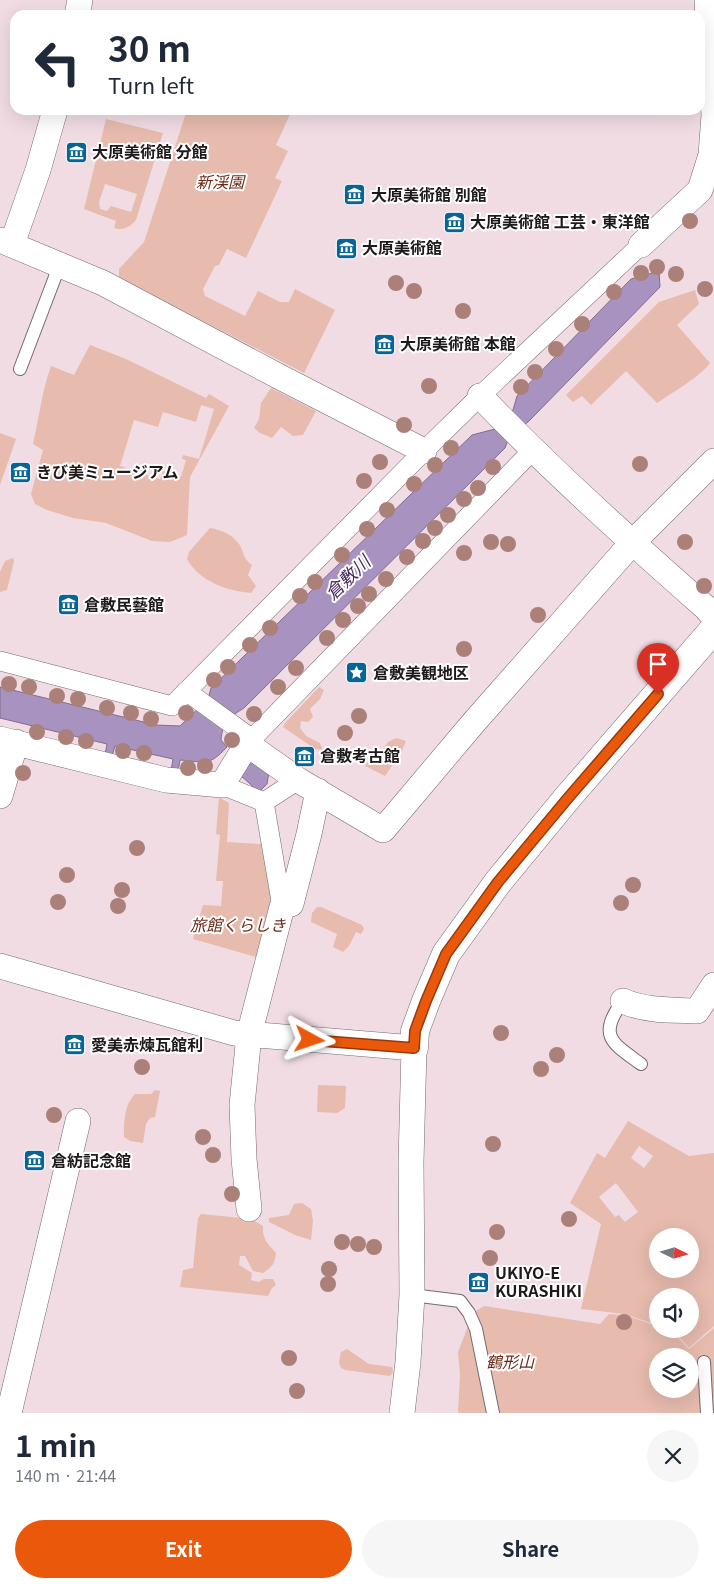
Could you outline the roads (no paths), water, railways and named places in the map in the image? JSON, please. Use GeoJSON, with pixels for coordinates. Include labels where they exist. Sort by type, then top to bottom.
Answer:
{"type":"FeatureCollection","features":[{"type":"Feature","properties":{"kind":"street"},"geometry":{"type":"LineString","coordinates":[[0,661],[172,706],[191,695],[424,451],[486,402],[641,245],[700,190],[711,154],[714,115],[707,0]]}},
{"type":"Feature","properties":{"kind":"street"},"geometry":{"type":"LineString","coordinates":[[54,115],[38,170],[6,242],[103,283],[424,451]]}},
{"type":"Feature","properties":{"kind":"street"},"geometry":{"type":"LineString","coordinates":[[486,402],[529,446],[714,617]]}},
{"type":"Feature","properties":{"kind":"street"},"geometry":{"type":"LineString","coordinates":[[222,786],[244,736],[529,446]]}},
{"type":"Feature","properties":{"kind":"street"},"geometry":{"type":"LineString","coordinates":[[191,695],[308,785],[383,830],[475,721],[632,542],[714,461]]}},
{"type":"Feature","properties":{"kind":"street"},"geometry":{"type":"LineString","coordinates":[[402,1413],[408,1362],[412,1296],[411,1162],[414,1048],[415,1031],[426,1001],[446,954],[487,898],[568,798],[714,629]]}},
{"type":"Feature","properties":{"kind":"street"},"geometry":{"type":"LineString","coordinates":[[0,796],[8,740],[166,780],[222,786],[264,802],[308,785]]}},
{"type":"Feature","properties":{"kind":"street"},"geometry":{"type":"LineString","coordinates":[[282,908],[291,904],[310,834],[308,785]]}},
{"type":"Feature","properties":{"kind":"street"},"geometry":{"type":"LineString","coordinates":[[249,1209],[244,1159],[242,1105],[249,1035],[282,908],[264,802]]}},
{"type":"Feature","properties":{"kind":"street"},"geometry":{"type":"LineString","coordinates":[[0,966],[234,1033],[414,1048]]}},
{"type":"Feature","properties":{"kind":"street"},"geometry":{"type":"LineString","coordinates":[[623,1001],[631,1005],[668,1010],[705,1009],[714,985]]}},
{"type":"Feature","properties":{"kind":"street"},"geometry":{"type":"LineString","coordinates":[[9,1413],[78,1121]]}},
{"type":"Feature","properties":{"kind":"lane"},"geometry":{"type":"LineString","coordinates":[[20,369],[60,264]]}},
{"type":"Feature","properties":{"kind":"lane"},"geometry":{"type":"LineString","coordinates":[[623,1001],[611,1023],[610,1033],[612,1042],[641,1064]]}},
{"type":"Feature","properties":{"kind":"lane"},"geometry":{"type":"LineString","coordinates":[[412,1296],[460,1301],[469,1313],[476,1330],[493,1413]]}},
{"type":"Feature","properties":{"kind":"lane"},"geometry":{"type":"LineString","coordinates":[[704,1362],[707,1413]]}},
{"type":"Feature","properties":{"kind":"water","name":"倉敷川"},"geometry":{"type":"Polygon","coordinates":[[[659,271],[660,287],[530,420],[508,440],[505,448],[244,708],[227,721],[223,728],[221,740],[227,747],[215,758],[206,762],[180,760],[178,772],[171,771],[173,759],[115,746],[112,756],[105,755],[107,744],[0,718],[0,687],[156,725],[180,726],[208,699],[211,688],[472,435],[495,429],[513,410],[517,396],[631,279],[659,271]]]}},
{"type":"Feature","properties":{"kind":"water"},"geometry":{"type":"Polygon","coordinates":[[[258,758],[270,766],[267,784],[259,792],[240,775],[247,764],[252,764],[258,758]]]}},
{"type":"Feature","properties":{"kind":"place","name":"大原美術館 分館"},"geometry":{"type":"Point","coordinates":[76,152]}},
{"type":"Feature","properties":{"kind":"place","name":"大原美術館 別館"},"geometry":{"type":"Point","coordinates":[355,195]}},
{"type":"Feature","properties":{"kind":"place","name":"大原美術館 工芸・東洋館"},"geometry":{"type":"Point","coordinates":[454,222]}},
{"type":"Feature","properties":{"kind":"place","name":"大原美術館"},"geometry":{"type":"Point","coordinates":[346,248]}},
{"type":"Feature","properties":{"kind":"place","name":"大原美術館 本館"},"geometry":{"type":"Point","coordinates":[384,344]}},
{"type":"Feature","properties":{"kind":"place","name":"きび美ミュージアム"},"geometry":{"type":"Point","coordinates":[20,472]}},
{"type":"Feature","properties":{"kind":"place","name":"倉敷民藝館"},"geometry":{"type":"Point","coordinates":[68,605]}},
{"type":"Feature","properties":{"kind":"place","name":"倉敷美観地区"},"geometry":{"type":"Point","coordinates":[357,673]}},
{"type":"Feature","properties":{"kind":"place","name":"倉敷考古館"},"geometry":{"type":"Point","coordinates":[304,756]}},
{"type":"Feature","properties":{"kind":"place","name":"愛美赤煉瓦館利"},"geometry":{"type":"Point","coordinates":[75,1045]}},
{"type":"Feature","properties":{"kind":"place","name":"倉紡記念館"},"geometry":{"type":"Point","coordinates":[35,1161]}},
{"type":"Feature","properties":{"kind":"place","name":"UKIYO-E KURASHIKI"},"geometry":{"type":"Point","coordinates":[479,1282]}},
{"type":"Feature","properties":{"kind":"park label","name":"新渓園"},"geometry":{"type":"Point","coordinates":[220,182]}},
{"type":"Feature","properties":{"kind":"park label","name":"旅館くらしき"},"geometry":{"type":"Point","coordinates":[238,925]}},
{"type":"Feature","properties":{"kind":"park label","name":"鶴形山"},"geometry":{"type":"Point","coordinates":[510,1362]}}]}
